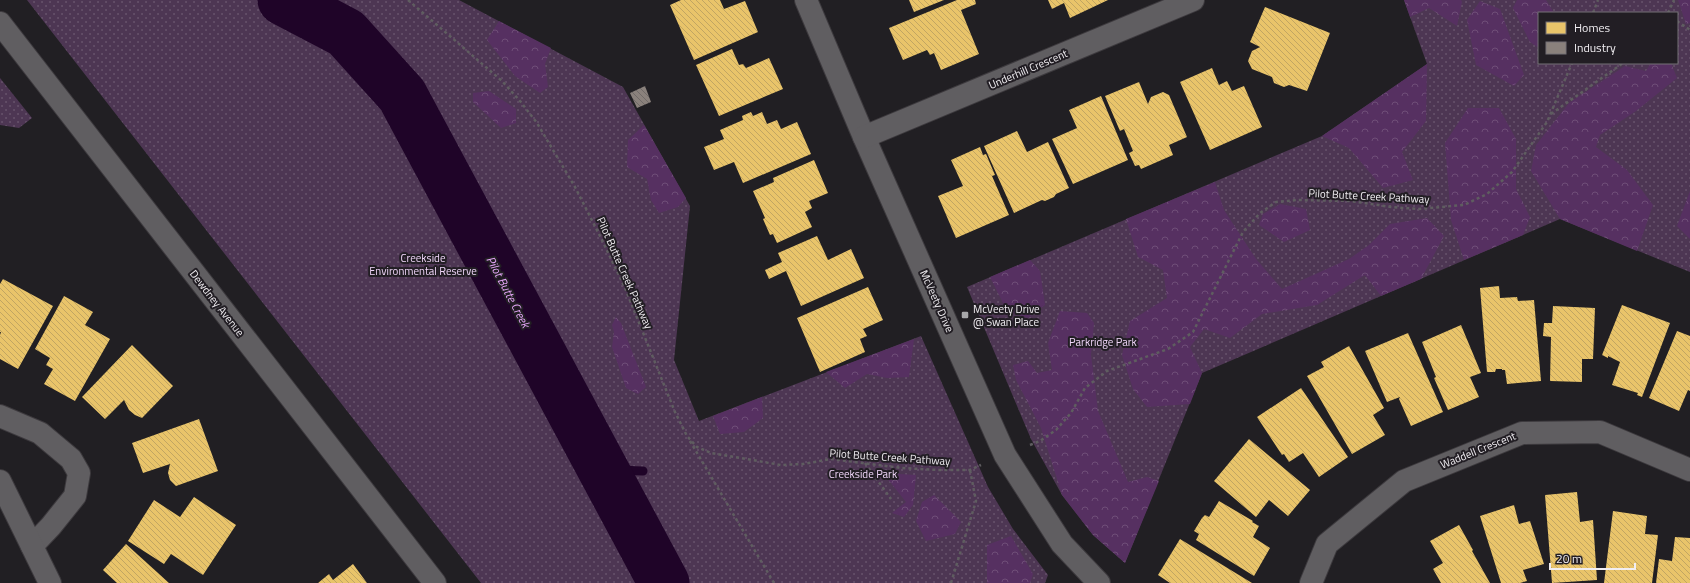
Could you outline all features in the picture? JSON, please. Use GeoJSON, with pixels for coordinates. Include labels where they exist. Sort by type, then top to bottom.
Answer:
{"type":"FeatureCollection","features":[{"type":"Feature","properties":{"kind":"street","name":"McVeety Drive"},"geometry":{"type":"LineString","coordinates":[[806,0],[864,137],[1005,455],[1062,544],[1099,583]]}},
{"type":"Feature","properties":{"kind":"street","name":"Underhill Crescent"},"geometry":{"type":"LineString","coordinates":[[864,137],[1193,0]]}},
{"type":"Feature","properties":{"kind":"street","name":"Dewdney Avenue"},"geometry":{"type":"LineString","coordinates":[[0,23],[435,583]]}},
{"type":"Feature","properties":{"kind":"street"},"geometry":{"type":"LineString","coordinates":[[0,416],[40,433],[71,459],[79,473],[76,496],[32,546]]}},
{"type":"Feature","properties":{"kind":"street","name":"Waddell Crescent"},"geometry":{"type":"LineString","coordinates":[[1311,583],[1327,544],[1404,481],[1522,433],[1600,432],[1690,470]]}},
{"type":"Feature","properties":{"kind":"street"},"geometry":{"type":"LineString","coordinates":[[0,481],[50,583]]}},
{"type":"Feature","properties":{"kind":"path","name":"Pilot Butte Creek Pathway"},"geometry":{"type":"LineString","coordinates":[[408,0],[502,81],[537,123],[575,187],[605,245],[625,288],[675,412],[687,436],[697,447],[710,453],[781,465],[803,464],[830,459],[902,468],[970,470],[1040,441],[1056,430],[1071,413],[1085,388],[1107,371],[1168,349],[1193,332],[1243,232],[1260,213],[1276,202],[1297,200],[1351,201],[1391,207],[1418,209],[1464,205],[1487,194],[1512,172],[1547,122],[1572,64]]}},
{"type":"Feature","properties":{"kind":"path"},"geometry":{"type":"LineString","coordinates":[[1593,12],[1598,0]]}},
{"type":"Feature","properties":{"kind":"path"},"geometry":{"type":"LineString","coordinates":[[1668,12],[1674,0]]}},
{"type":"Feature","properties":{"kind":"path"},"geometry":{"type":"LineString","coordinates":[[1678,22],[1690,30]]}},
{"type":"Feature","properties":{"kind":"path"},"geometry":{"type":"LineString","coordinates":[[1550,114],[1622,64]]}},
{"type":"Feature","properties":{"kind":"path"},"geometry":{"type":"LineString","coordinates":[[687,436],[774,583]]}},
{"type":"Feature","properties":{"kind":"path"},"geometry":{"type":"LineString","coordinates":[[865,463],[891,499]]}},
{"type":"Feature","properties":{"kind":"path"},"geometry":{"type":"LineString","coordinates":[[951,583],[976,501],[970,470]]}},
{"type":"Feature","properties":{"kind":"green space","name":"Creekside Environmental Reserve"},"geometry":{"type":"Polygon","coordinates":[[[27,0],[459,0],[623,87],[690,206],[674,360],[699,421],[921,336],[988,487],[1013,529],[1048,575],[1045,583],[481,583],[27,0]]]}},
{"type":"Feature","properties":{"kind":"green space","name":"Parkridge Park"},"geometry":{"type":"Polygon","coordinates":[[[1404,0],[1690,0],[1690,272],[1560,219],[1202,373],[1125,563],[1093,535],[1062,495],[1031,439],[967,287],[1322,136],[1427,64],[1404,0]]]}},
{"type":"Feature","properties":{"kind":"green space"},"geometry":{"type":"Polygon","coordinates":[[[1404,0],[1461,0],[1462,2],[1457,26],[1429,8],[1410,17],[1404,0]]]}},
{"type":"Feature","properties":{"kind":"green space"},"geometry":{"type":"Polygon","coordinates":[[[1517,0],[1546,0],[1553,12],[1538,12],[1538,47],[1530,42],[1513,8],[1517,0]]]}},
{"type":"Feature","properties":{"kind":"green space"},"geometry":{"type":"Polygon","coordinates":[[[1678,0],[1690,0],[1690,23],[1686,24],[1678,0]]]}},
{"type":"Feature","properties":{"kind":"green space"},"geometry":{"type":"Polygon","coordinates":[[[1480,1],[1500,9],[1524,75],[1514,86],[1476,65],[1467,20],[1480,1]]]}},
{"type":"Feature","properties":{"kind":"green space"},"geometry":{"type":"Polygon","coordinates":[[[499,21],[551,48],[545,64],[548,87],[540,93],[515,76],[487,40],[499,21]]]}},
{"type":"Feature","properties":{"kind":"green space"},"geometry":{"type":"Polygon","coordinates":[[[1427,64],[1426,121],[1402,152],[1413,180],[1383,188],[1349,148],[1322,136],[1427,64]]]}},
{"type":"Feature","properties":{"kind":"green space"},"geometry":{"type":"Polygon","coordinates":[[[1650,64],[1671,64],[1677,78],[1636,111],[1600,135],[1596,147],[1627,170],[1653,205],[1637,251],[1560,219],[1531,171],[1536,145],[1569,103],[1625,66],[1646,71],[1650,64]]]}},
{"type":"Feature","properties":{"kind":"green space"},"geometry":{"type":"Polygon","coordinates":[[[0,78],[32,118],[19,128],[0,125],[0,78]]]}},
{"type":"Feature","properties":{"kind":"green space"},"geometry":{"type":"Polygon","coordinates":[[[489,91],[516,109],[516,123],[501,128],[473,102],[473,93],[489,91]]]}},
{"type":"Feature","properties":{"kind":"green space"},"geometry":{"type":"Polygon","coordinates":[[[1468,108],[1499,108],[1516,139],[1516,189],[1530,217],[1523,235],[1464,260],[1451,220],[1445,143],[1468,108]]]}},
{"type":"Feature","properties":{"kind":"green space"},"geometry":{"type":"Polygon","coordinates":[[[644,125],[686,198],[678,207],[659,213],[651,200],[647,179],[627,167],[628,140],[644,125]]]}},
{"type":"Feature","properties":{"kind":"green space"},"geometry":{"type":"Polygon","coordinates":[[[1215,182],[1224,210],[1256,259],[1282,289],[1349,259],[1369,245],[1390,224],[1427,218],[1444,236],[1421,279],[1381,296],[1365,275],[1317,305],[1262,314],[1230,338],[1204,329],[1190,347],[1202,373],[1190,404],[1147,407],[1133,389],[1122,355],[1130,321],[1167,298],[1163,270],[1138,257],[1126,219],[1215,182]]]}},
{"type":"Feature","properties":{"kind":"green space"},"geometry":{"type":"Polygon","coordinates":[[[1690,191],[1690,239],[1677,226],[1690,191]]]}},
{"type":"Feature","properties":{"kind":"green space"},"geometry":{"type":"Polygon","coordinates":[[[1280,204],[1306,209],[1310,230],[1284,242],[1259,225],[1263,214],[1280,204]]]}},
{"type":"Feature","properties":{"kind":"green space"},"geometry":{"type":"Polygon","coordinates":[[[1030,260],[1040,271],[1045,305],[1028,318],[1007,311],[990,277],[1030,260]]]}},
{"type":"Feature","properties":{"kind":"green space"},"geometry":{"type":"Polygon","coordinates":[[[1060,311],[1087,313],[1094,323],[1091,355],[1098,411],[1128,482],[1147,477],[1159,481],[1125,563],[1093,535],[1062,495],[1041,428],[1016,380],[1013,365],[1028,361],[1037,373],[1052,370],[1048,343],[1060,311]]]}},
{"type":"Feature","properties":{"kind":"green space"},"geometry":{"type":"Polygon","coordinates":[[[616,317],[621,323],[646,387],[638,394],[626,388],[612,347],[614,332],[612,325],[616,317]]]}},
{"type":"Feature","properties":{"kind":"green space"},"geometry":{"type":"Polygon","coordinates":[[[914,339],[909,377],[887,378],[867,374],[845,388],[826,372],[914,339]]]}},
{"type":"Feature","properties":{"kind":"green space"},"geometry":{"type":"Polygon","coordinates":[[[762,397],[763,418],[744,432],[720,434],[713,416],[762,397]]]}},
{"type":"Feature","properties":{"kind":"green space"},"geometry":{"type":"Polygon","coordinates":[[[883,473],[916,475],[913,505],[904,517],[892,513],[906,502],[883,473]]]}},
{"type":"Feature","properties":{"kind":"green space"},"geometry":{"type":"Polygon","coordinates":[[[934,495],[961,522],[955,534],[926,541],[916,521],[922,502],[934,495]]]}},
{"type":"Feature","properties":{"kind":"green space"},"geometry":{"type":"Polygon","coordinates":[[[1011,536],[1033,574],[1030,583],[987,583],[987,545],[1011,536]]]}},
{"type":"Feature","properties":{"kind":"building: Homes"},"geometry":{"type":"Polygon","coordinates":[[[681,0],[720,0],[724,9],[745,1],[758,32],[694,60],[670,5],[681,0]]]}},
{"type":"Feature","properties":{"kind":"building: Homes"},"geometry":{"type":"Polygon","coordinates":[[[909,0],[944,0],[914,12],[909,0]]]}},
{"type":"Feature","properties":{"kind":"building: Homes"},"geometry":{"type":"Polygon","coordinates":[[[957,0],[975,0],[976,4],[961,10],[979,54],[941,70],[934,53],[930,55],[927,50],[903,60],[889,28],[957,0]]]}},
{"type":"Feature","properties":{"kind":"building: Homes"},"geometry":{"type":"Polygon","coordinates":[[[1048,0],[1108,0],[1070,18],[1064,3],[1052,9],[1048,0]]]}},
{"type":"Feature","properties":{"kind":"building: Homes"},"geometry":{"type":"Polygon","coordinates":[[[1265,7],[1330,33],[1307,91],[1289,85],[1284,87],[1274,83],[1272,77],[1252,69],[1248,61],[1252,51],[1260,47],[1250,42],[1265,7]]]}},
{"type":"Feature","properties":{"kind":"building: Homes"},"geometry":{"type":"Polygon","coordinates":[[[732,49],[739,65],[743,64],[746,68],[769,58],[783,89],[719,116],[696,65],[732,49]]]}},
{"type":"Feature","properties":{"kind":"building: Homes"},"geometry":{"type":"Polygon","coordinates":[[[1212,68],[1219,85],[1227,81],[1232,91],[1244,86],[1262,127],[1210,150],[1180,82],[1212,68]]]}},
{"type":"Feature","properties":{"kind":"building: Homes"},"geometry":{"type":"Polygon","coordinates":[[[1139,82],[1148,104],[1151,97],[1163,92],[1169,95],[1187,137],[1169,145],[1173,155],[1141,169],[1139,165],[1135,166],[1129,153],[1133,151],[1124,129],[1120,131],[1105,96],[1139,82]]]}},
{"type":"Feature","properties":{"kind":"building: Homes"},"geometry":{"type":"Polygon","coordinates":[[[1101,96],[1128,160],[1073,184],[1052,139],[1077,128],[1069,110],[1101,96]]]}},
{"type":"Feature","properties":{"kind":"building: Homes"},"geometry":{"type":"Polygon","coordinates":[[[751,112],[753,116],[762,112],[767,124],[777,120],[781,129],[797,122],[811,154],[743,183],[734,162],[714,170],[704,147],[724,139],[720,130],[743,120],[742,116],[751,112]]]}},
{"type":"Feature","properties":{"kind":"building: Homes"},"geometry":{"type":"Polygon","coordinates":[[[1017,131],[1027,152],[1048,142],[1069,188],[1056,194],[1054,197],[1045,201],[1042,200],[1014,213],[984,146],[1017,131]]]}},
{"type":"Feature","properties":{"kind":"building: Homes"},"geometry":{"type":"Polygon","coordinates":[[[980,147],[983,155],[986,154],[995,175],[992,176],[1009,215],[956,238],[938,196],[963,186],[951,160],[980,147]]]}},
{"type":"Feature","properties":{"kind":"building: Homes"},"geometry":{"type":"Polygon","coordinates":[[[814,160],[828,193],[809,201],[812,208],[805,212],[812,227],[777,243],[773,234],[770,235],[763,219],[765,218],[753,191],[774,182],[773,178],[814,160]]]}},
{"type":"Feature","properties":{"kind":"building: Homes"},"geometry":{"type":"Polygon","coordinates":[[[817,236],[828,260],[851,249],[864,278],[801,306],[786,271],[769,279],[765,270],[782,262],[778,253],[817,236]]]}},
{"type":"Feature","properties":{"kind":"building: Homes"},"geometry":{"type":"Polygon","coordinates":[[[3,279],[53,306],[18,369],[0,359],[0,284],[3,279]]]}},
{"type":"Feature","properties":{"kind":"building: Homes"},"geometry":{"type":"Polygon","coordinates":[[[1499,286],[1500,298],[1517,297],[1518,301],[1534,300],[1541,381],[1507,384],[1505,370],[1496,369],[1495,372],[1487,372],[1480,288],[1499,286]]]}},
{"type":"Feature","properties":{"kind":"building: Homes"},"geometry":{"type":"Polygon","coordinates":[[[868,287],[883,320],[863,329],[867,336],[860,339],[865,352],[820,372],[797,318],[868,287]]]}},
{"type":"Feature","properties":{"kind":"building: Homes"},"geometry":{"type":"Polygon","coordinates":[[[64,296],[93,312],[85,325],[110,339],[75,401],[44,384],[53,369],[46,365],[50,358],[35,349],[64,296]]]}},
{"type":"Feature","properties":{"kind":"building: Homes"},"geometry":{"type":"Polygon","coordinates":[[[1622,305],[1670,323],[1642,397],[1637,395],[1638,393],[1612,385],[1620,362],[1608,356],[1608,358],[1602,355],[1622,305]]]}},
{"type":"Feature","properties":{"kind":"building: Homes"},"geometry":{"type":"Polygon","coordinates":[[[1553,306],[1595,308],[1593,359],[1582,359],[1582,382],[1550,381],[1551,337],[1543,336],[1544,323],[1552,323],[1553,306]]]}},
{"type":"Feature","properties":{"kind":"building: Homes"},"geometry":{"type":"Polygon","coordinates":[[[1461,325],[1481,373],[1470,377],[1479,397],[1448,410],[1434,378],[1436,377],[1422,342],[1461,325]]]}},
{"type":"Feature","properties":{"kind":"building: Homes"},"geometry":{"type":"Polygon","coordinates":[[[1677,331],[1690,336],[1690,391],[1688,390],[1679,411],[1649,398],[1677,331]]]}},
{"type":"Feature","properties":{"kind":"building: Homes"},"geometry":{"type":"Polygon","coordinates":[[[1408,333],[1443,412],[1411,426],[1399,399],[1400,397],[1387,402],[1365,351],[1408,333]]]}},
{"type":"Feature","properties":{"kind":"building: Homes"},"geometry":{"type":"Polygon","coordinates":[[[132,345],[173,386],[142,418],[129,410],[124,400],[105,419],[82,397],[132,345]]]}},
{"type":"Feature","properties":{"kind":"building: Homes"},"geometry":{"type":"Polygon","coordinates":[[[1349,346],[1384,408],[1373,415],[1385,435],[1352,454],[1307,376],[1324,367],[1321,362],[1349,346]]]}},
{"type":"Feature","properties":{"kind":"building: Homes"},"geometry":{"type":"Polygon","coordinates":[[[1301,388],[1348,457],[1319,477],[1303,453],[1289,462],[1284,454],[1282,455],[1257,417],[1301,388]]]}},
{"type":"Feature","properties":{"kind":"building: Homes"},"geometry":{"type":"Polygon","coordinates":[[[199,419],[218,471],[176,486],[170,480],[168,473],[170,464],[143,473],[132,443],[199,419]]]}},
{"type":"Feature","properties":{"kind":"building: Homes"},"geometry":{"type":"Polygon","coordinates":[[[1249,439],[1310,490],[1288,516],[1269,500],[1256,517],[1214,481],[1249,439]]]}},
{"type":"Feature","properties":{"kind":"building: Homes"},"geometry":{"type":"Polygon","coordinates":[[[1577,492],[1580,522],[1593,520],[1597,580],[1552,583],[1545,495],[1577,492]]]}},
{"type":"Feature","properties":{"kind":"building: Homes"},"geometry":{"type":"Polygon","coordinates":[[[194,497],[236,525],[203,575],[171,554],[164,564],[128,541],[154,500],[180,517],[194,497]]]}},
{"type":"Feature","properties":{"kind":"building: Homes"},"geometry":{"type":"Polygon","coordinates":[[[1219,501],[1259,526],[1253,537],[1270,548],[1254,576],[1196,540],[1199,534],[1194,531],[1205,515],[1209,517],[1219,501]]]}},
{"type":"Feature","properties":{"kind":"building: Homes"},"geometry":{"type":"Polygon","coordinates":[[[1514,505],[1519,524],[1530,521],[1544,564],[1523,570],[1527,581],[1520,583],[1501,583],[1480,516],[1514,505]]]}},
{"type":"Feature","properties":{"kind":"building: Homes"},"geometry":{"type":"Polygon","coordinates":[[[1613,511],[1647,516],[1645,534],[1658,535],[1652,583],[1604,583],[1613,511]]]}},
{"type":"Feature","properties":{"kind":"building: Homes"},"geometry":{"type":"Polygon","coordinates":[[[1459,525],[1490,583],[1441,583],[1433,569],[1443,563],[1430,541],[1459,525]]]}},
{"type":"Feature","properties":{"kind":"building: Homes"},"geometry":{"type":"Polygon","coordinates":[[[1675,537],[1690,538],[1690,583],[1656,583],[1659,559],[1672,561],[1675,537]]]}},
{"type":"Feature","properties":{"kind":"building: Homes"},"geometry":{"type":"Polygon","coordinates":[[[1180,539],[1252,583],[1170,583],[1158,575],[1180,539]]]}},
{"type":"Feature","properties":{"kind":"building: Homes"},"geometry":{"type":"Polygon","coordinates":[[[126,544],[169,583],[117,583],[103,570],[126,544]]]}},
{"type":"Feature","properties":{"kind":"building: Homes"},"geometry":{"type":"Polygon","coordinates":[[[353,564],[367,583],[318,583],[329,574],[333,580],[353,564]]]}},
{"type":"Feature","properties":{"kind":"building: Industry"},"geometry":{"type":"Polygon","coordinates":[[[645,86],[651,102],[637,108],[630,93],[645,86]]]}},
{"type":"Feature","properties":{"kind":"waterway","name":"Pilot Butte Creek"},"geometry":{"type":"LineString","coordinates":[[283,0],[346,33],[402,95],[664,583]]}},
{"type":"Feature","properties":{"kind":"waterway"},"geometry":{"type":"LineString","coordinates":[[594,453],[611,466],[622,470],[643,471]]}},
{"type":"Feature","properties":{"kind":"place","name":"McVeety Drive @ Swan Place"},"geometry":{"type":"Point","coordinates":[965,315]}},
{"type":"Feature","properties":{"kind":"park label","name":"Creekside Park"},"geometry":{"type":"Point","coordinates":[863,474]}}]}
